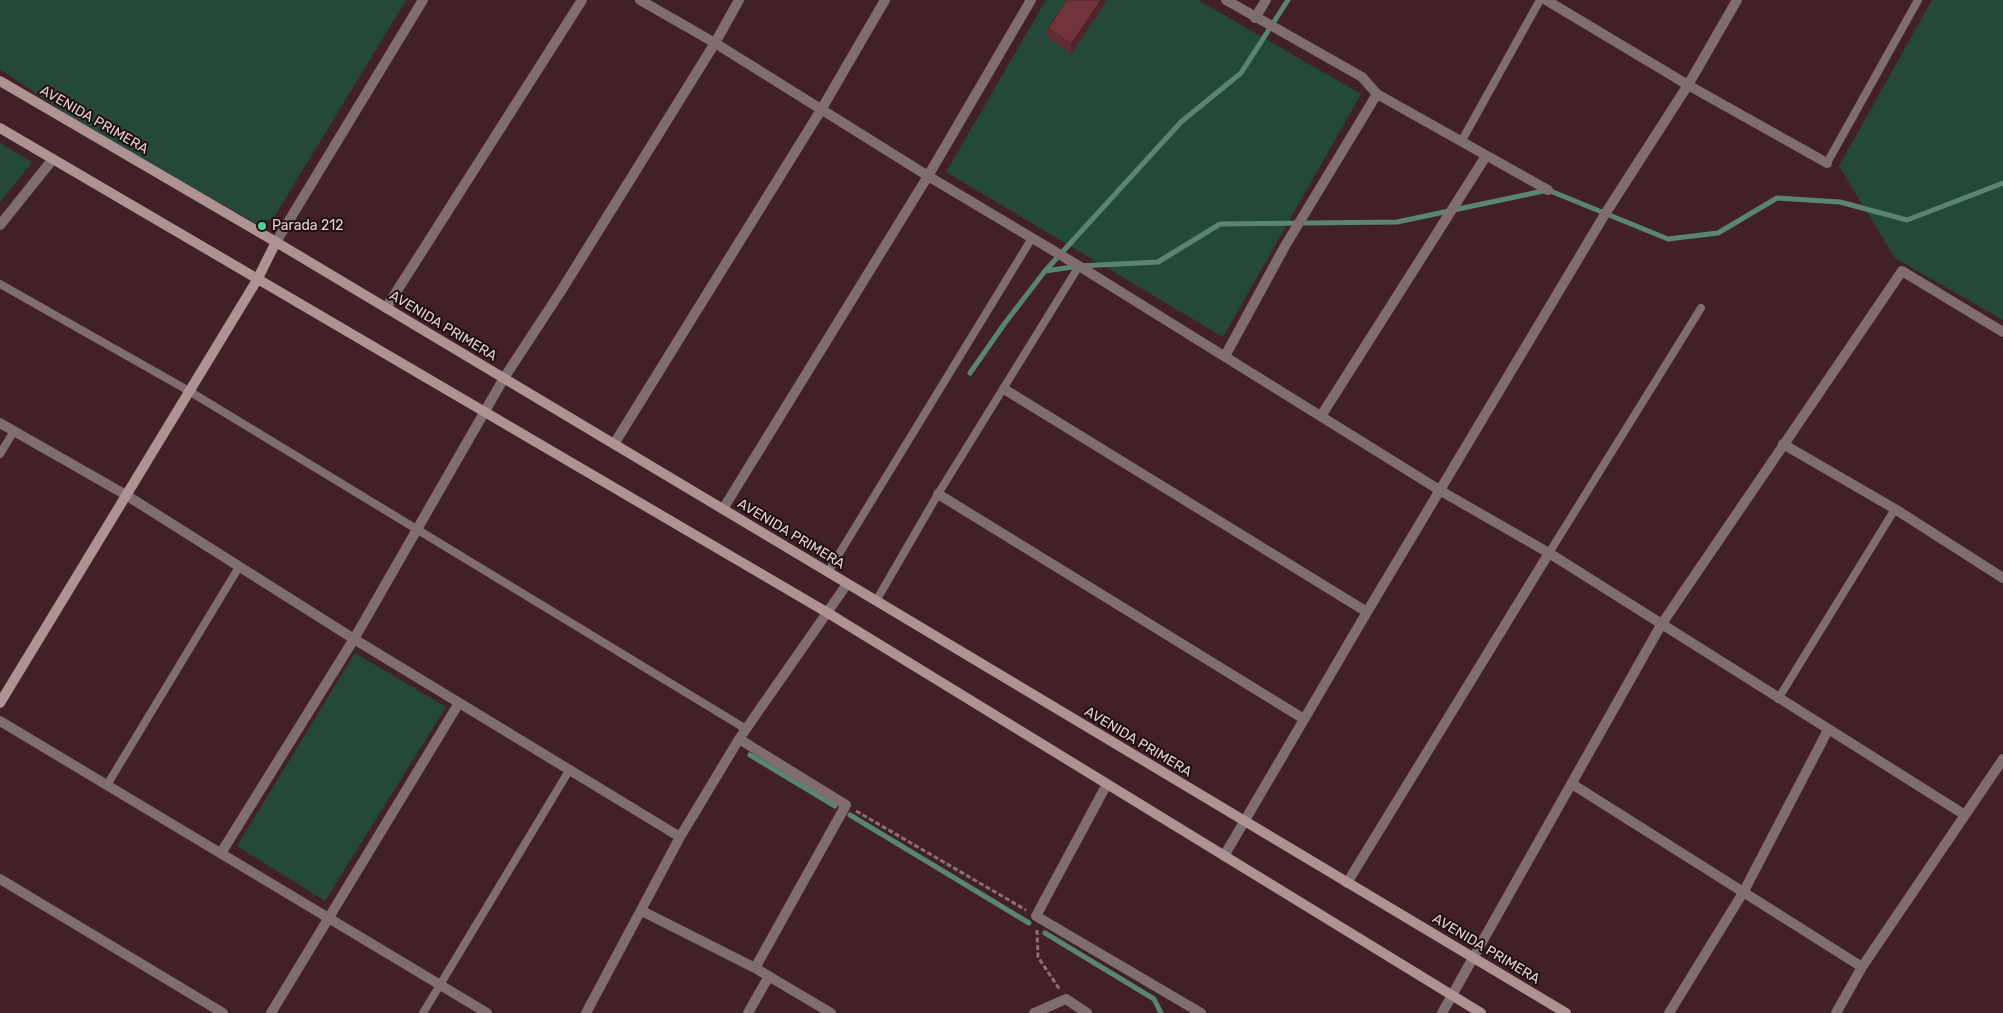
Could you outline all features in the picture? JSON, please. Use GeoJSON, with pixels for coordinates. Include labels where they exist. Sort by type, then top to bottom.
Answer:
{"type":"FeatureCollection","features":[{"type":"Feature","properties":{"kind":"main road","name":"AVENIDA PRIMERA"},"geometry":{"type":"LineString","coordinates":[[0,81],[276,242],[1566,1013]]}},
{"type":"Feature","properties":{"kind":"main road"},"geometry":{"type":"LineString","coordinates":[[0,128],[828,613],[1481,1013]]}},
{"type":"Feature","properties":{"kind":"main road"},"geometry":{"type":"LineString","coordinates":[[0,704],[257,280],[276,242]]}},
{"type":"Feature","properties":{"kind":"street"},"geometry":{"type":"LineString","coordinates":[[276,242],[423,0]]}},
{"type":"Feature","properties":{"kind":"street"},"geometry":{"type":"LineString","coordinates":[[386,308],[582,0]]}},
{"type":"Feature","properties":{"kind":"street"},"geometry":{"type":"LineString","coordinates":[[640,0],[715,43],[928,176],[1079,266],[1441,491],[1549,553],[1660,625],[1965,815]]}},
{"type":"Feature","properties":{"kind":"street"},"geometry":{"type":"LineString","coordinates":[[221,853],[354,639],[504,378],[561,291],[715,43],[739,0]]}},
{"type":"Feature","properties":{"kind":"street"},"geometry":{"type":"LineString","coordinates":[[614,444],[822,110],[885,0]]}},
{"type":"Feature","properties":{"kind":"street"},"geometry":{"type":"LineString","coordinates":[[723,509],[928,176],[1031,0]]}},
{"type":"Feature","properties":{"kind":"street"},"geometry":{"type":"LineString","coordinates":[[1226,0],[1362,77],[1377,94],[1548,190]]}},
{"type":"Feature","properties":{"kind":"street"},"geometry":{"type":"LineString","coordinates":[[1255,18],[1266,0]]}},
{"type":"Feature","properties":{"kind":"street"},"geometry":{"type":"LineString","coordinates":[[1546,0],[1688,85],[1827,162]]}},
{"type":"Feature","properties":{"kind":"street"},"geometry":{"type":"LineString","coordinates":[[1224,856],[1367,612],[1605,214],[1688,85],[1737,0]]}},
{"type":"Feature","properties":{"kind":"street"},"geometry":{"type":"LineString","coordinates":[[1225,356],[1285,246],[1377,94]]}},
{"type":"Feature","properties":{"kind":"street"},"geometry":{"type":"LineString","coordinates":[[1321,416],[1486,156]]}},
{"type":"Feature","properties":{"kind":"street"},"geometry":{"type":"LineString","coordinates":[[0,225],[53,159]]}},
{"type":"Feature","properties":{"kind":"street"},"geometry":{"type":"LineString","coordinates":[[1442,1013],[1660,625],[1902,271],[2003,332]]}},
{"type":"Feature","properties":{"kind":"street"},"geometry":{"type":"LineString","coordinates":[[1004,389],[1367,612]]}},
{"type":"Feature","properties":{"kind":"street"},"geometry":{"type":"LineString","coordinates":[[0,423],[126,495],[354,639],[680,837]]}},
{"type":"Feature","properties":{"kind":"street"},"geometry":{"type":"LineString","coordinates":[[1783,444],[1894,509],[2003,578]]}},
{"type":"Feature","properties":{"kind":"street"},"geometry":{"type":"LineString","coordinates":[[938,494],[1304,719]]}},
{"type":"Feature","properties":{"kind":"street"},"geometry":{"type":"LineString","coordinates":[[1347,882],[1549,553]]}},
{"type":"Feature","properties":{"kind":"street"},"geometry":{"type":"LineString","coordinates":[[586,1013],[680,837],[739,738],[847,584]]}},
{"type":"Feature","properties":{"kind":"street"},"geometry":{"type":"LineString","coordinates":[[271,1013],[459,703]]}},
{"type":"Feature","properties":{"kind":"street"},"geometry":{"type":"LineString","coordinates":[[0,721],[487,1013]]}},
{"type":"Feature","properties":{"kind":"street"},"geometry":{"type":"LineString","coordinates":[[1669,1013],[1744,891],[1828,730]]}},
{"type":"Feature","properties":{"kind":"street"},"geometry":{"type":"LineString","coordinates":[[739,738],[846,805],[755,968]]}},
{"type":"Feature","properties":{"kind":"street"},"geometry":{"type":"LineString","coordinates":[[1836,1013],[1862,967],[2003,759]]}},
{"type":"Feature","properties":{"kind":"street"},"geometry":{"type":"LineString","coordinates":[[1107,784],[1036,916],[1201,1013]]}},
{"type":"Feature","properties":{"kind":"street"},"geometry":{"type":"LineString","coordinates":[[1572,784],[1862,967]]}},
{"type":"Feature","properties":{"kind":"street"},"geometry":{"type":"LineString","coordinates":[[0,879],[222,1013]]}},
{"type":"Feature","properties":{"kind":"street"},"geometry":{"type":"LineString","coordinates":[[642,911],[755,968],[831,1013]]}},
{"type":"Feature","properties":{"kind":"street"},"geometry":{"type":"LineString","coordinates":[[748,1013],[769,976]]}},
{"type":"Feature","properties":{"kind":"street"},"geometry":{"type":"LineString","coordinates":[[1034,1013],[1066,999],[1087,1013]]}},
{"type":"Feature","properties":{"kind":"lane"},"geometry":{"type":"LineString","coordinates":[[1461,142],[1540,0]]}},
{"type":"Feature","properties":{"kind":"lane"},"geometry":{"type":"LineString","coordinates":[[1827,162],[1918,0]]}},
{"type":"Feature","properties":{"kind":"lane"},"geometry":{"type":"LineString","coordinates":[[828,572],[1032,238]]}},
{"type":"Feature","properties":{"kind":"lane"},"geometry":{"type":"LineString","coordinates":[[876,601],[938,494],[1079,266]]}},
{"type":"Feature","properties":{"kind":"lane"},"geometry":{"type":"LineString","coordinates":[[0,284],[190,391],[746,729]]}},
{"type":"Feature","properties":{"kind":"lane"},"geometry":{"type":"LineString","coordinates":[[1549,553],[1701,308]]}},
{"type":"Feature","properties":{"kind":"lane"},"geometry":{"type":"LineString","coordinates":[[0,454],[14,431]]}},
{"type":"Feature","properties":{"kind":"lane"},"geometry":{"type":"LineString","coordinates":[[1778,698],[1894,509]]}},
{"type":"Feature","properties":{"kind":"lane"},"geometry":{"type":"LineString","coordinates":[[107,785],[239,567]]}},
{"type":"Feature","properties":{"kind":"lane"},"geometry":{"type":"LineString","coordinates":[[423,1013],[570,769]]}},
{"type":"Feature","properties":{"kind":"path"},"geometry":{"type":"LineString","coordinates":[[846,805],[1036,916],[1038,957],[1066,999]]}},
{"type":"Feature","properties":{"kind":"green space"},"geometry":{"type":"Polygon","coordinates":[[[0,0],[406,0],[273,219],[255,223],[92,131],[0,69],[0,0]]]}},
{"type":"Feature","properties":{"kind":"green space"},"geometry":{"type":"Polygon","coordinates":[[[1046,0],[1198,0],[1361,94],[1223,337],[946,172],[1046,0]]]}},
{"type":"Feature","properties":{"kind":"green space"},"geometry":{"type":"Polygon","coordinates":[[[1932,0],[2003,0],[2003,320],[1895,258],[1839,166],[1932,0]]]}},
{"type":"Feature","properties":{"kind":"green space"},"geometry":{"type":"Polygon","coordinates":[[[0,143],[32,162],[0,202],[0,143]]]}},
{"type":"Feature","properties":{"kind":"green space"},"geometry":{"type":"Polygon","coordinates":[[[355,653],[446,707],[325,901],[237,846],[355,653]]]}},
{"type":"Feature","properties":{"kind":"building"},"geometry":{"type":"Polygon","coordinates":[[[1067,0],[1101,0],[1071,44],[1048,28],[1067,0]]]}},
{"type":"Feature","properties":{"kind":"waterway"},"geometry":{"type":"LineString","coordinates":[[1045,271],[1181,122],[1241,73],[1288,0]]}},
{"type":"Feature","properties":{"kind":"waterway"},"geometry":{"type":"LineString","coordinates":[[970,373],[1045,271],[1079,266],[1158,262],[1220,224],[1397,222],[1548,190],[1668,239],[1718,233],[1777,198],[1840,202],[1907,220],[2003,183]]}},
{"type":"Feature","properties":{"kind":"waterway"},"geometry":{"type":"LineString","coordinates":[[750,755],[835,806]]}},
{"type":"Feature","properties":{"kind":"waterway"},"geometry":{"type":"LineString","coordinates":[[850,815],[1029,923]]}},
{"type":"Feature","properties":{"kind":"waterway"},"geometry":{"type":"LineString","coordinates":[[1045,933],[1154,999],[1161,1013]]}},
{"type":"Feature","properties":{"kind":"place","name":"Parada 212"},"geometry":{"type":"Point","coordinates":[262,226]}}]}
